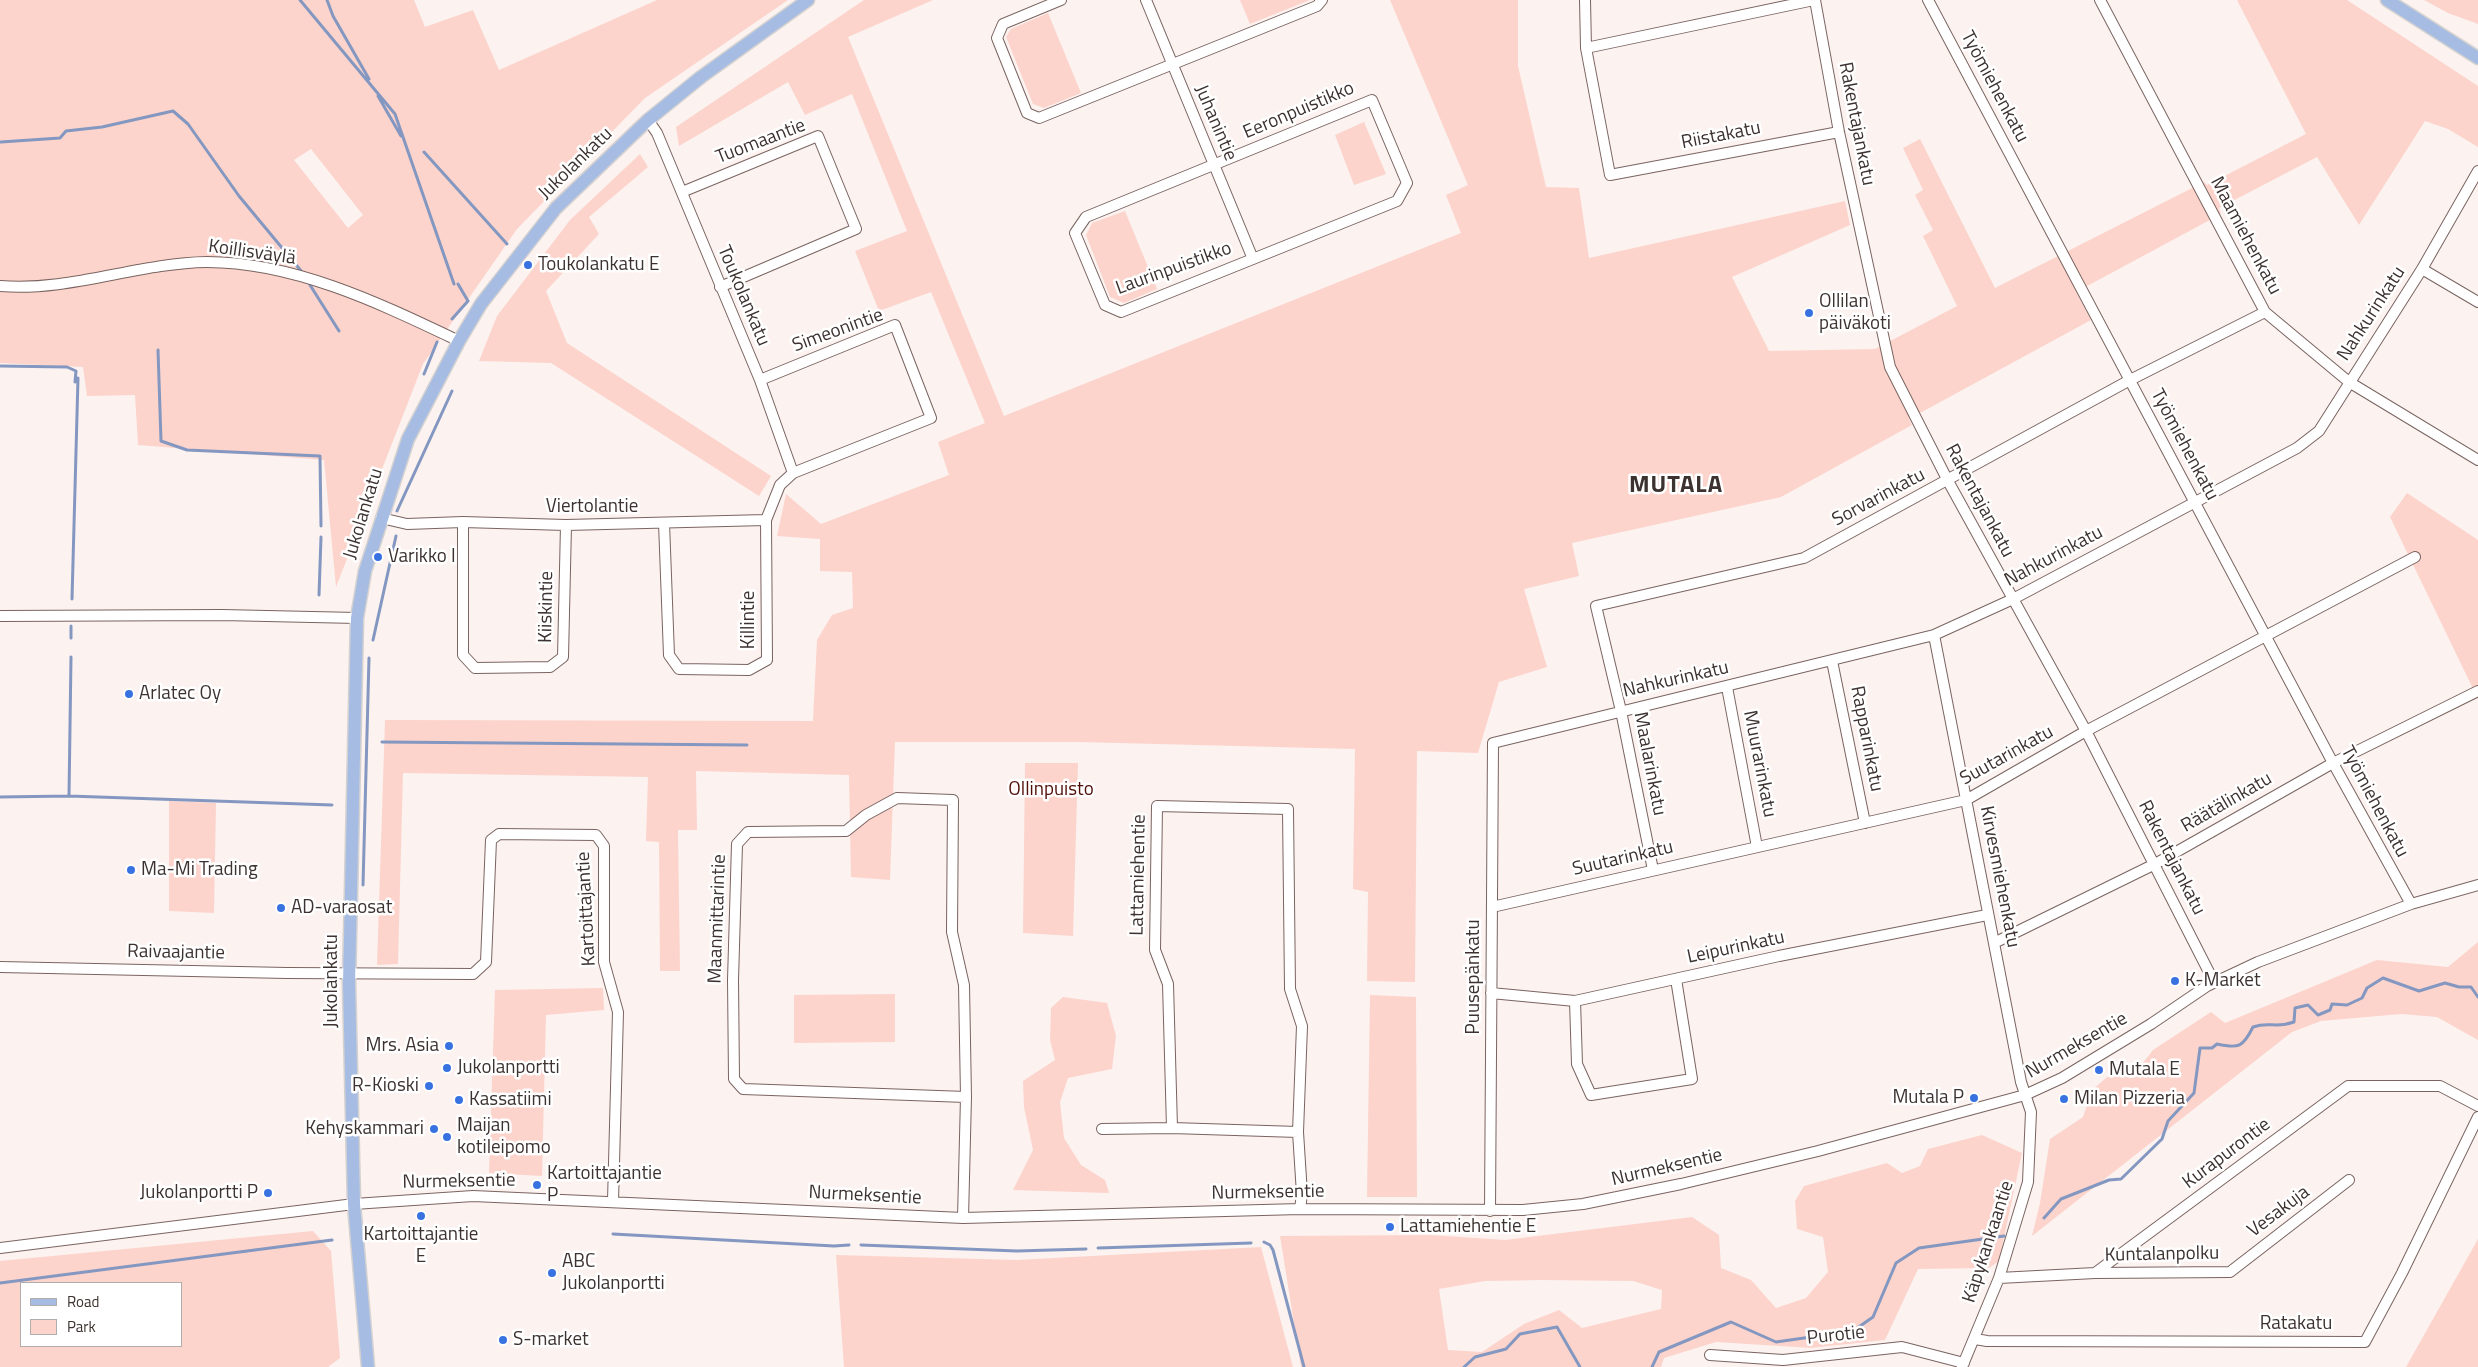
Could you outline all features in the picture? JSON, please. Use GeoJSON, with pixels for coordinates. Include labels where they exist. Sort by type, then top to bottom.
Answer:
{"type":"FeatureCollection","features":[{"type":"Feature","properties":{"kind":"main road","name":"Jukolankatu"},"geometry":{"type":"LineString","coordinates":[[368,1367],[354,1204],[351,972],[358,618],[365,571],[381,518],[408,439],[459,341],[481,304],[556,208],[648,120],[723,61],[808,0]]}},
{"type":"Feature","properties":{"kind":"main road"},"geometry":{"type":"LineString","coordinates":[[2387,0],[2478,48]]}},
{"type":"Feature","properties":{"kind":"main road"},"geometry":{"type":"LineString","coordinates":[[2387,0],[2478,58]]}},
{"type":"Feature","properties":{"kind":"street"},"geometry":{"type":"LineString","coordinates":[[1061,0],[1003,24],[997,38],[1027,113],[1039,118],[1173,66],[1317,6],[1322,0]]}},
{"type":"Feature","properties":{"kind":"street","name":"Juhanintie"},"geometry":{"type":"LineString","coordinates":[[1146,0],[1253,258]]}},
{"type":"Feature","properties":{"kind":"street"},"geometry":{"type":"LineString","coordinates":[[1585,0],[1586,48],[1814,0]]}},
{"type":"Feature","properties":{"kind":"street","name":"Rakentajankatu"},"geometry":{"type":"LineString","coordinates":[[1814,0],[1839,132],[1890,367],[1948,481],[2086,731],[2214,982]]}},
{"type":"Feature","properties":{"kind":"street","name":"Työmiehenkatu"},"geometry":{"type":"LineString","coordinates":[[1928,0],[2333,763],[2411,904]]}},
{"type":"Feature","properties":{"kind":"street","name":"Maamiehenkatu"},"geometry":{"type":"LineString","coordinates":[[2100,0],[2265,312],[2349,382],[2478,460]]}},
{"type":"Feature","properties":{"kind":"street","name":"Riistakatu"},"geometry":{"type":"LineString","coordinates":[[1586,48],[1610,175],[1839,132]]}},
{"type":"Feature","properties":{"kind":"street","name":"Eeronpuistikko"},"geometry":{"type":"LineString","coordinates":[[1214,166],[1372,100],[1407,183],[1397,201],[1253,258]]}},
{"type":"Feature","properties":{"kind":"street","name":"Toukolankatu"},"geometry":{"type":"LineString","coordinates":[[648,120],[657,133],[760,380],[793,473]]}},
{"type":"Feature","properties":{"kind":"street","name":"Tuomaantie"},"geometry":{"type":"LineString","coordinates":[[682,192],[818,136],[856,229],[720,287]]}},
{"type":"Feature","properties":{"kind":"street","name":"Laurinpuistikko"},"geometry":{"type":"LineString","coordinates":[[1214,166],[1086,217],[1075,233],[1105,305],[1121,312],[1253,258]]}},
{"type":"Feature","properties":{"kind":"street","name":"Nahkurinkatu"},"geometry":{"type":"LineString","coordinates":[[1493,744],[1934,635],[2013,599],[2297,448],[2319,431],[2422,269],[2478,171]]}},
{"type":"Feature","properties":{"kind":"street","name":"Koillisväylä"},"geometry":{"type":"LineString","coordinates":[[0,286],[18,288],[80,281],[144,269],[207,262],[257,267],[300,277],[355,295],[401,313],[459,341]]}},
{"type":"Feature","properties":{"kind":"street"},"geometry":{"type":"LineString","coordinates":[[2422,269],[2478,302]]}},
{"type":"Feature","properties":{"kind":"street","name":"Sorvarinkatu"},"geometry":{"type":"LineString","coordinates":[[1596,606],[1804,558],[2130,380],[2265,312]]}},
{"type":"Feature","properties":{"kind":"street","name":"Simeonintie"},"geometry":{"type":"LineString","coordinates":[[760,380],[895,325],[931,418],[793,473]]}},
{"type":"Feature","properties":{"kind":"street"},"geometry":{"type":"LineString","coordinates":[[766,520],[780,485],[793,473]]}},
{"type":"Feature","properties":{"kind":"street","name":"Viertolantie"},"geometry":{"type":"LineString","coordinates":[[381,518],[408,524],[463,522],[566,525],[766,520]]}},
{"type":"Feature","properties":{"kind":"street","name":"Killintie"},"geometry":{"type":"LineString","coordinates":[[664,523],[669,655],[679,668],[749,670],[767,660],[766,520]]}},
{"type":"Feature","properties":{"kind":"street","name":"Kiiskintie"},"geometry":{"type":"LineString","coordinates":[[463,522],[463,655],[475,668],[550,667],[563,657],[566,525]]}},
{"type":"Feature","properties":{"kind":"street","name":"Suutarinkatu"},"geometry":{"type":"LineString","coordinates":[[1492,907],[1966,800],[2086,731],[2267,637],[2415,557]]}},
{"type":"Feature","properties":{"kind":"street","name":"Maalarinkatu"},"geometry":{"type":"LineString","coordinates":[[1596,606],[1621,711],[1652,870]]}},
{"type":"Feature","properties":{"kind":"street"},"geometry":{"type":"LineString","coordinates":[[0,616],[222,614],[358,618]]}},
{"type":"Feature","properties":{"kind":"street","name":"Kirvesmiehenkatu"},"geometry":{"type":"LineString","coordinates":[[1934,635],[1987,915],[2025,1095]]}},
{"type":"Feature","properties":{"kind":"street","name":"Rapparinkatu"},"geometry":{"type":"LineString","coordinates":[[1832,661],[1865,823]]}},
{"type":"Feature","properties":{"kind":"street","name":"Muurarinkatu"},"geometry":{"type":"LineString","coordinates":[[1727,687],[1757,847]]}},
{"type":"Feature","properties":{"kind":"street","name":"Räätälinkatu"},"geometry":{"type":"LineString","coordinates":[[1994,943],[2155,864],[2333,763],[2478,692]]}},
{"type":"Feature","properties":{"kind":"street","name":"Puusepänkatu"},"geometry":{"type":"LineString","coordinates":[[1490,1211],[1493,744]]}},
{"type":"Feature","properties":{"kind":"street","name":"Maanmittarintie"},"geometry":{"type":"LineString","coordinates":[[963,1218],[966,1097],[964,985],[952,932],[953,800],[896,798],[866,816],[846,831],[748,832],[737,844],[733,980],[734,1079],[743,1089],[966,1097]]}},
{"type":"Feature","properties":{"kind":"street","name":"Lattamiehentie"},"geometry":{"type":"LineString","coordinates":[[1172,1128],[1168,984],[1155,950],[1157,806],[1288,808],[1290,989],[1302,1026],[1298,1132],[1302,1194],[1300,1209]]}},
{"type":"Feature","properties":{"kind":"street","name":"Kartoittajantie"},"geometry":{"type":"LineString","coordinates":[[351,972],[473,974],[486,962],[491,840],[499,834],[596,835],[604,846],[604,962],[618,1012],[613,1201]]}},
{"type":"Feature","properties":{"kind":"street","name":"Nurmeksentie"},"geometry":{"type":"LineString","coordinates":[[0,1248],[354,1204],[473,1196],[963,1218],[1300,1209],[1490,1211],[1556,1208],[1613,1199],[1818,1151],[2025,1095],[2062,1078],[2214,982],[2258,962],[2411,904],[2478,885]]}},
{"type":"Feature","properties":{"kind":"street","name":"Leipurinkatu"},"geometry":{"type":"LineString","coordinates":[[1491,993],[1575,1001],[1987,915]]}},
{"type":"Feature","properties":{"kind":"street","name":"Raivaajantie"},"geometry":{"type":"LineString","coordinates":[[0,967],[351,972]]}},
{"type":"Feature","properties":{"kind":"street"},"geometry":{"type":"LineString","coordinates":[[1575,1001],[1577,1064],[1591,1095],[1692,1079],[1676,979]]}},
{"type":"Feature","properties":{"kind":"street","name":"Kurapurontie"},"geometry":{"type":"LineString","coordinates":[[2095,1273],[2348,1086],[2440,1086],[2478,1106]]}},
{"type":"Feature","properties":{"kind":"street","name":"Käpykankaantie"},"geometry":{"type":"LineString","coordinates":[[1963,1365],[1999,1278],[2028,1182],[2030,1112],[2025,1095]]}},
{"type":"Feature","properties":{"kind":"street","name":"Ratakatu"},"geometry":{"type":"LineString","coordinates":[[1975,1339],[1997,1341],[2365,1342],[2402,1273],[2478,1117]]}},
{"type":"Feature","properties":{"kind":"street"},"geometry":{"type":"LineString","coordinates":[[1102,1129],[1172,1128],[1298,1132]]}},
{"type":"Feature","properties":{"kind":"street","name":"Vesakuja"},"geometry":{"type":"LineString","coordinates":[[2230,1272],[2349,1180]]}},
{"type":"Feature","properties":{"kind":"street","name":"Kuntalanpolku"},"geometry":{"type":"LineString","coordinates":[[2095,1273],[2230,1272]]}},
{"type":"Feature","properties":{"kind":"street"},"geometry":{"type":"LineString","coordinates":[[1999,1278],[2095,1273]]}},
{"type":"Feature","properties":{"kind":"street","name":"Purotie"},"geometry":{"type":"LineString","coordinates":[[1710,1355],[1783,1360],[1902,1347],[1963,1365]]}},
{"type":"Feature","properties":{"kind":"green space"},"geometry":{"type":"Polygon","coordinates":[[[0,0],[414,0],[425,27],[473,10],[499,70],[657,0],[788,0],[645,98],[517,229],[423,364],[336,587],[324,460],[138,445],[135,395],[87,396],[83,367],[0,363],[0,0]],[[311,149],[294,160],[348,228],[363,215],[311,149]]]}},
{"type":"Feature","properties":{"kind":"green space"},"geometry":{"type":"Polygon","coordinates":[[[864,0],[933,0],[848,37],[1004,416],[1461,233],[1446,195],[1468,185],[1390,0],[1518,0],[1518,66],[1546,187],[1579,188],[1589,258],[1845,201],[1850,225],[1732,277],[1769,351],[1875,349],[1957,306],[1923,236],[1933,230],[1915,195],[1923,190],[1903,148],[1920,139],[1995,288],[2204,182],[2207,185],[2306,134],[2237,0],[2347,0],[2478,86],[2478,147],[2448,129],[2425,121],[2359,225],[2317,157],[2219,208],[2221,214],[2076,292],[2091,320],[1909,419],[1912,425],[1781,497],[1572,543],[1579,576],[1524,589],[1547,667],[1499,682],[1478,753],[1417,751],[1415,982],[1367,981],[1368,892],[1353,889],[1355,749],[1079,742],[895,742],[890,880],[851,877],[849,775],[696,771],[697,830],[678,830],[680,971],[660,971],[659,842],[646,841],[648,777],[403,773],[398,964],[377,965],[385,720],[813,721],[817,640],[832,615],[853,608],[852,572],[820,571],[820,539],[777,536],[786,494],[821,524],[949,475],[938,442],[985,423],[931,292],[879,311],[855,251],[907,231],[852,94],[805,115],[788,82],[679,146],[676,127],[864,0]]]}},
{"type":"Feature","properties":{"kind":"green space"},"geometry":{"type":"Polygon","coordinates":[[[1240,0],[1310,0],[1250,24],[1240,0]]]}},
{"type":"Feature","properties":{"kind":"green space"},"geometry":{"type":"Polygon","coordinates":[[[2424,0],[2478,0],[2478,24],[2448,13],[2424,0]]]}},
{"type":"Feature","properties":{"kind":"green space"},"geometry":{"type":"Polygon","coordinates":[[[1048,13],[1081,93],[1044,108],[1033,104],[1006,37],[1011,29],[1048,13]]]}},
{"type":"Feature","properties":{"kind":"green space"},"geometry":{"type":"Polygon","coordinates":[[[1364,122],[1386,174],[1354,185],[1335,135],[1364,122]]]}},
{"type":"Feature","properties":{"kind":"green space"},"geometry":{"type":"Polygon","coordinates":[[[640,154],[648,167],[589,217],[599,234],[546,291],[567,343],[771,476],[759,496],[551,363],[479,361],[497,316],[570,220],[640,154]]]}},
{"type":"Feature","properties":{"kind":"green space"},"geometry":{"type":"Polygon","coordinates":[[[1125,211],[1157,289],[1124,303],[1110,297],[1086,235],[1092,223],[1125,211]]]}},
{"type":"Feature","properties":{"kind":"green space"},"geometry":{"type":"Polygon","coordinates":[[[2407,493],[2478,540],[2478,699],[2390,517],[2407,493]]]}},
{"type":"Feature","properties":{"kind":"green space","name":"Ollinpuisto"},"geometry":{"type":"Polygon","coordinates":[[[1025,763],[1078,763],[1073,936],[1023,933],[1025,763]]]}},
{"type":"Feature","properties":{"kind":"green space"},"geometry":{"type":"Polygon","coordinates":[[[169,801],[216,803],[214,913],[169,911],[169,801]]]}},
{"type":"Feature","properties":{"kind":"green space"},"geometry":{"type":"Polygon","coordinates":[[[2478,942],[2478,1040],[2437,1017],[2401,1014],[2321,1021],[2292,1032],[2032,1236],[2040,1203],[2050,1139],[2083,1117],[2092,1090],[2113,1072],[2131,1078],[2153,1050],[2211,1012],[2225,1023],[2377,960],[2448,967],[2478,942]]]}},
{"type":"Feature","properties":{"kind":"green space"},"geometry":{"type":"Polygon","coordinates":[[[603,988],[604,1010],[546,1015],[542,1176],[489,1173],[495,990],[603,988]]]}},
{"type":"Feature","properties":{"kind":"green space"},"geometry":{"type":"Polygon","coordinates":[[[895,994],[895,1042],[794,1043],[794,995],[895,994]]]}},
{"type":"Feature","properties":{"kind":"green space"},"geometry":{"type":"Polygon","coordinates":[[[1370,995],[1416,997],[1417,1197],[1367,1197],[1370,995]]]}},
{"type":"Feature","properties":{"kind":"green space"},"geometry":{"type":"Polygon","coordinates":[[[1063,997],[1107,1003],[1116,1036],[1112,1069],[1068,1078],[1060,1102],[1064,1138],[1081,1165],[1105,1180],[1109,1193],[1013,1190],[1033,1150],[1024,1107],[1023,1081],[1055,1060],[1050,1040],[1051,1008],[1063,997]]]}},
{"type":"Feature","properties":{"kind":"green space"},"geometry":{"type":"Polygon","coordinates":[[[1982,1135],[2022,1153],[1999,1261],[1989,1268],[1918,1269],[1885,1340],[1811,1348],[1716,1342],[1664,1358],[1661,1367],[1301,1367],[1280,1236],[1431,1235],[1505,1240],[1692,1217],[1719,1235],[1721,1268],[1751,1280],[1776,1308],[1806,1298],[1828,1272],[1823,1237],[1797,1229],[1795,1201],[1804,1186],[1887,1163],[1902,1173],[1920,1166],[1928,1149],[1982,1135]],[[1485,1281],[1439,1289],[1448,1350],[1482,1352],[1524,1324],[1559,1310],[1582,1328],[1661,1309],[1662,1290],[1633,1281],[1485,1281]]]}},
{"type":"Feature","properties":{"kind":"green space"},"geometry":{"type":"Polygon","coordinates":[[[313,1231],[331,1251],[340,1358],[328,1367],[0,1367],[0,1261],[313,1231]]]}},
{"type":"Feature","properties":{"kind":"green space"},"geometry":{"type":"Polygon","coordinates":[[[2478,1239],[2478,1367],[2406,1367],[2478,1239]]]}},
{"type":"Feature","properties":{"kind":"green space"},"geometry":{"type":"Polygon","coordinates":[[[1261,1247],[1293,1367],[844,1367],[836,1255],[1017,1260],[1261,1247]]]}},
{"type":"Feature","properties":{"kind":"waterway"},"geometry":{"type":"LineString","coordinates":[[300,0],[395,114],[454,284]]}},
{"type":"Feature","properties":{"kind":"waterway"},"geometry":{"type":"LineString","coordinates":[[327,0],[333,16],[369,79]]}},
{"type":"Feature","properties":{"kind":"waterway"},"geometry":{"type":"LineString","coordinates":[[378,96],[401,136]]}},
{"type":"Feature","properties":{"kind":"waterway"},"geometry":{"type":"LineString","coordinates":[[1,142],[60,138],[66,131],[102,127],[173,111],[188,124],[239,196],[302,272]]}},
{"type":"Feature","properties":{"kind":"waterway"},"geometry":{"type":"LineString","coordinates":[[424,152],[507,244]]}},
{"type":"Feature","properties":{"kind":"waterway"},"geometry":{"type":"LineString","coordinates":[[452,319],[468,301],[458,284]]}},
{"type":"Feature","properties":{"kind":"waterway"},"geometry":{"type":"LineString","coordinates":[[310,285],[339,331]]}},
{"type":"Feature","properties":{"kind":"waterway"},"geometry":{"type":"LineString","coordinates":[[424,374],[437,342]]}},
{"type":"Feature","properties":{"kind":"waterway"},"geometry":{"type":"LineString","coordinates":[[158,350],[161,441],[187,450],[320,456],[321,526]]}},
{"type":"Feature","properties":{"kind":"waterway"},"geometry":{"type":"LineString","coordinates":[[0,366],[67,367],[76,371],[75,382]]}},
{"type":"Feature","properties":{"kind":"waterway"},"geometry":{"type":"LineString","coordinates":[[72,599],[78,378]]}},
{"type":"Feature","properties":{"kind":"waterway"},"geometry":{"type":"LineString","coordinates":[[397,511],[452,391]]}},
{"type":"Feature","properties":{"kind":"waterway"},"geometry":{"type":"LineString","coordinates":[[373,640],[396,536]]}},
{"type":"Feature","properties":{"kind":"waterway"},"geometry":{"type":"LineString","coordinates":[[319,595],[321,537]]}},
{"type":"Feature","properties":{"kind":"waterway"},"geometry":{"type":"LineString","coordinates":[[71,626],[71,638]]}},
{"type":"Feature","properties":{"kind":"waterway"},"geometry":{"type":"LineString","coordinates":[[69,796],[71,657]]}},
{"type":"Feature","properties":{"kind":"waterway"},"geometry":{"type":"LineString","coordinates":[[363,885],[369,658]]}},
{"type":"Feature","properties":{"kind":"waterway"},"geometry":{"type":"LineString","coordinates":[[382,742],[747,745]]}},
{"type":"Feature","properties":{"kind":"waterway"},"geometry":{"type":"LineString","coordinates":[[0,797],[69,796],[332,805]]}},
{"type":"Feature","properties":{"kind":"waterway"},"geometry":{"type":"LineString","coordinates":[[2044,1218],[2061,1199],[2109,1180],[2121,1179],[2162,1139],[2168,1121],[2194,1093],[2200,1048],[2212,1048],[2217,1044],[2240,1045],[2253,1027],[2259,1025],[2282,1025],[2294,1022],[2295,1008],[2308,1005],[2318,1015],[2330,1010],[2332,1004],[2347,1005],[2362,998],[2367,988],[2383,978],[2419,991],[2445,983],[2459,987],[2471,987],[2478,997]]}},
{"type":"Feature","properties":{"kind":"waterway"},"geometry":{"type":"LineString","coordinates":[[613,1234],[834,1246],[849,1245]]}},
{"type":"Feature","properties":{"kind":"waterway"},"geometry":{"type":"LineString","coordinates":[[1652,1367],[1659,1352],[1731,1322],[1776,1342],[1853,1331],[1873,1317],[1896,1263],[1919,1248],[2004,1236]]}},
{"type":"Feature","properties":{"kind":"waterway"},"geometry":{"type":"LineString","coordinates":[[0,1283],[332,1240]]}},
{"type":"Feature","properties":{"kind":"waterway"},"geometry":{"type":"LineString","coordinates":[[1264,1242],[1270,1245],[1273,1250],[1304,1367]]}},
{"type":"Feature","properties":{"kind":"waterway"},"geometry":{"type":"LineString","coordinates":[[1098,1248],[1251,1243]]}},
{"type":"Feature","properties":{"kind":"waterway"},"geometry":{"type":"LineString","coordinates":[[861,1245],[1017,1251],[1086,1249]]}},
{"type":"Feature","properties":{"kind":"waterway"},"geometry":{"type":"LineString","coordinates":[[1464,1367],[1475,1357],[1506,1349],[1520,1334],[1557,1327],[1580,1367]]}},
{"type":"Feature","properties":{"kind":"place","name":"Toukolankatu E"},"geometry":{"type":"Point","coordinates":[528,265]}},
{"type":"Feature","properties":{"kind":"place","name":"Ollilan päiväkoti"},"geometry":{"type":"Point","coordinates":[1809,313]}},
{"type":"Feature","properties":{"kind":"place","name":"Varikko I"},"geometry":{"type":"Point","coordinates":[378,557]}},
{"type":"Feature","properties":{"kind":"place","name":"Arlatec Oy"},"geometry":{"type":"Point","coordinates":[129,694]}},
{"type":"Feature","properties":{"kind":"place","name":"Ma-Mi Trading"},"geometry":{"type":"Point","coordinates":[131,870]}},
{"type":"Feature","properties":{"kind":"place","name":"AD-varaosat"},"geometry":{"type":"Point","coordinates":[281,908]}},
{"type":"Feature","properties":{"kind":"place","name":"K-Market"},"geometry":{"type":"Point","coordinates":[2175,981]}},
{"type":"Feature","properties":{"kind":"place","name":"Mrs. Asia"},"geometry":{"type":"Point","coordinates":[449,1046]}},
{"type":"Feature","properties":{"kind":"place","name":"Jukolanportti"},"geometry":{"type":"Point","coordinates":[447,1068]}},
{"type":"Feature","properties":{"kind":"place","name":"Mutala E"},"geometry":{"type":"Point","coordinates":[2099,1070]}},
{"type":"Feature","properties":{"kind":"place","name":"R-Kioski"},"geometry":{"type":"Point","coordinates":[429,1086]}},
{"type":"Feature","properties":{"kind":"place","name":"Mutala P"},"geometry":{"type":"Point","coordinates":[1974,1098]}},
{"type":"Feature","properties":{"kind":"place","name":"Milan Pizzeria"},"geometry":{"type":"Point","coordinates":[2064,1099]}},
{"type":"Feature","properties":{"kind":"place","name":"Kassatiimi"},"geometry":{"type":"Point","coordinates":[459,1100]}},
{"type":"Feature","properties":{"kind":"place","name":"Kehyskammari"},"geometry":{"type":"Point","coordinates":[434,1129]}},
{"type":"Feature","properties":{"kind":"place","name":"Maijan kotileipomo"},"geometry":{"type":"Point","coordinates":[447,1137]}},
{"type":"Feature","properties":{"kind":"place","name":"Kartoittajantie P"},"geometry":{"type":"Point","coordinates":[537,1185]}},
{"type":"Feature","properties":{"kind":"place","name":"Jukolanportti P"},"geometry":{"type":"Point","coordinates":[268,1193]}},
{"type":"Feature","properties":{"kind":"place","name":"Kartoittajantie E"},"geometry":{"type":"Point","coordinates":[421,1216]}},
{"type":"Feature","properties":{"kind":"place","name":"Lattamiehentie E"},"geometry":{"type":"Point","coordinates":[1390,1227]}},
{"type":"Feature","properties":{"kind":"place","name":"ABC Jukolanportti"},"geometry":{"type":"Point","coordinates":[552,1273]}},
{"type":"Feature","properties":{"kind":"place","name":"S-market"},"geometry":{"type":"Point","coordinates":[503,1340]}},
{"type":"Feature","properties":{"kind":"district","name":"MUTALA"},"geometry":{"type":"Point","coordinates":[1676,486]}}]}
